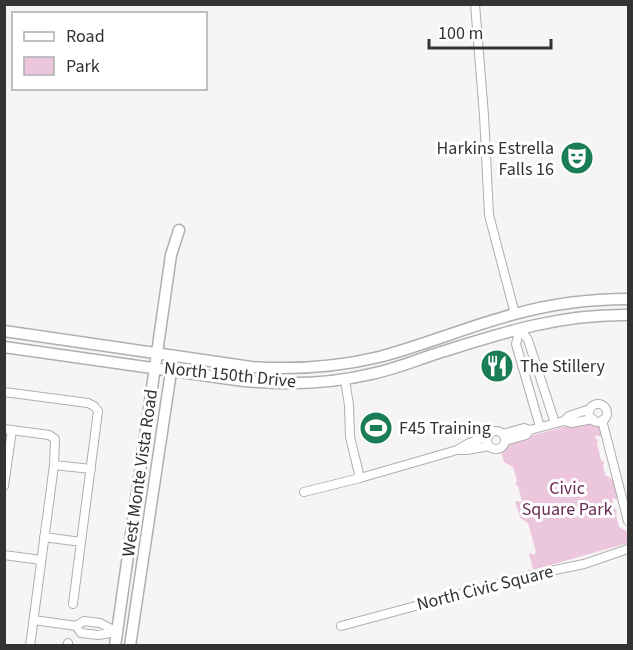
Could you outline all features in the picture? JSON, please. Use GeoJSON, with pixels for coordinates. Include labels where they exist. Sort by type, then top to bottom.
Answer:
{"type":"FeatureCollection","features":[{"type":"Feature","properties":{"kind":"street"},"geometry":{"type":"LineString","coordinates":[[475,4],[489,215],[515,314],[528,340],[559,422]]}},
{"type":"Feature","properties":{"kind":"street","name":"West Monte Vista Road"},"geometry":{"type":"LineString","coordinates":[[115,645],[171,255],[178,230]]}},
{"type":"Feature","properties":{"kind":"street","name":"North 150th Drive"},"geometry":{"type":"LineString","coordinates":[[4,331],[237,365],[280,369],[370,359],[399,352],[515,314],[569,304],[628,299]]}},
{"type":"Feature","properties":{"kind":"street","name":"North 150th Drive"},"geometry":{"type":"LineString","coordinates":[[4,346],[258,382],[309,383],[345,380],[382,372],[520,328],[573,318],[628,315]]}},
{"type":"Feature","properties":{"kind":"street"},"geometry":{"type":"LineString","coordinates":[[520,328],[516,344],[540,427]]}},
{"type":"Feature","properties":{"kind":"street","name":"West Monte Vista Road"},"geometry":{"type":"LineString","coordinates":[[131,640],[173,356]]}},
{"type":"Feature","properties":{"kind":"street"},"geometry":{"type":"LineString","coordinates":[[345,380],[349,405],[350,437],[360,478]]}},
{"type":"Feature","properties":{"kind":"street"},"geometry":{"type":"LineString","coordinates":[[4,392],[88,403],[98,411],[73,604]]}},
{"type":"Feature","properties":{"kind":"street"},"geometry":{"type":"LineString","coordinates":[[504,437],[526,435],[530,430],[559,422],[597,404],[605,407],[607,415],[597,420],[559,422]]}},
{"type":"Feature","properties":{"kind":"street"},"geometry":{"type":"LineString","coordinates":[[590,409],[590,415],[597,420],[628,521]]}},
{"type":"Feature","properties":{"kind":"street"},"geometry":{"type":"LineString","coordinates":[[4,486],[8,429],[49,435],[55,439],[54,465],[30,645]]}},
{"type":"Feature","properties":{"kind":"street"},"geometry":{"type":"LineString","coordinates":[[458,450],[494,432],[499,432],[504,437]]}},
{"type":"Feature","properties":{"kind":"street"},"geometry":{"type":"LineString","coordinates":[[489,436],[487,441],[489,446]]}},
{"type":"Feature","properties":{"kind":"street"},"geometry":{"type":"LineString","coordinates":[[304,492],[458,450],[489,446],[497,449],[503,447],[504,437]]}},
{"type":"Feature","properties":{"kind":"street"},"geometry":{"type":"LineString","coordinates":[[54,465],[91,469]]}},
{"type":"Feature","properties":{"kind":"street"},"geometry":{"type":"LineString","coordinates":[[44,537],[81,542]]}},
{"type":"Feature","properties":{"kind":"street","name":"North Civic Square"},"geometry":{"type":"LineString","coordinates":[[341,626],[531,575],[584,564],[628,549]]}},
{"type":"Feature","properties":{"kind":"street"},"geometry":{"type":"LineString","coordinates":[[4,555],[41,560]]}},
{"type":"Feature","properties":{"kind":"street"},"geometry":{"type":"LineString","coordinates":[[34,620],[76,626],[84,621],[100,623],[131,640]]}},
{"type":"Feature","properties":{"kind":"green space","name":"Civic Square Park"},"geometry":{"type":"Polygon","coordinates":[[[582,422],[600,424],[602,437],[596,435],[595,438],[598,440],[601,460],[604,462],[605,475],[614,480],[619,499],[612,499],[617,511],[619,527],[628,532],[628,543],[533,570],[529,553],[534,555],[536,552],[528,523],[520,518],[515,501],[522,501],[518,486],[515,484],[517,481],[513,467],[504,462],[501,451],[515,440],[582,422]]]}},
{"type":"Feature","properties":{"kind":"place","name":"Harkins Estrella Falls 16"},"geometry":{"type":"Point","coordinates":[577,158]}},
{"type":"Feature","properties":{"kind":"place","name":"The Stillery"},"geometry":{"type":"Point","coordinates":[497,366]}},
{"type":"Feature","properties":{"kind":"place","name":"F45 Training"},"geometry":{"type":"Point","coordinates":[376,428]}}]}
